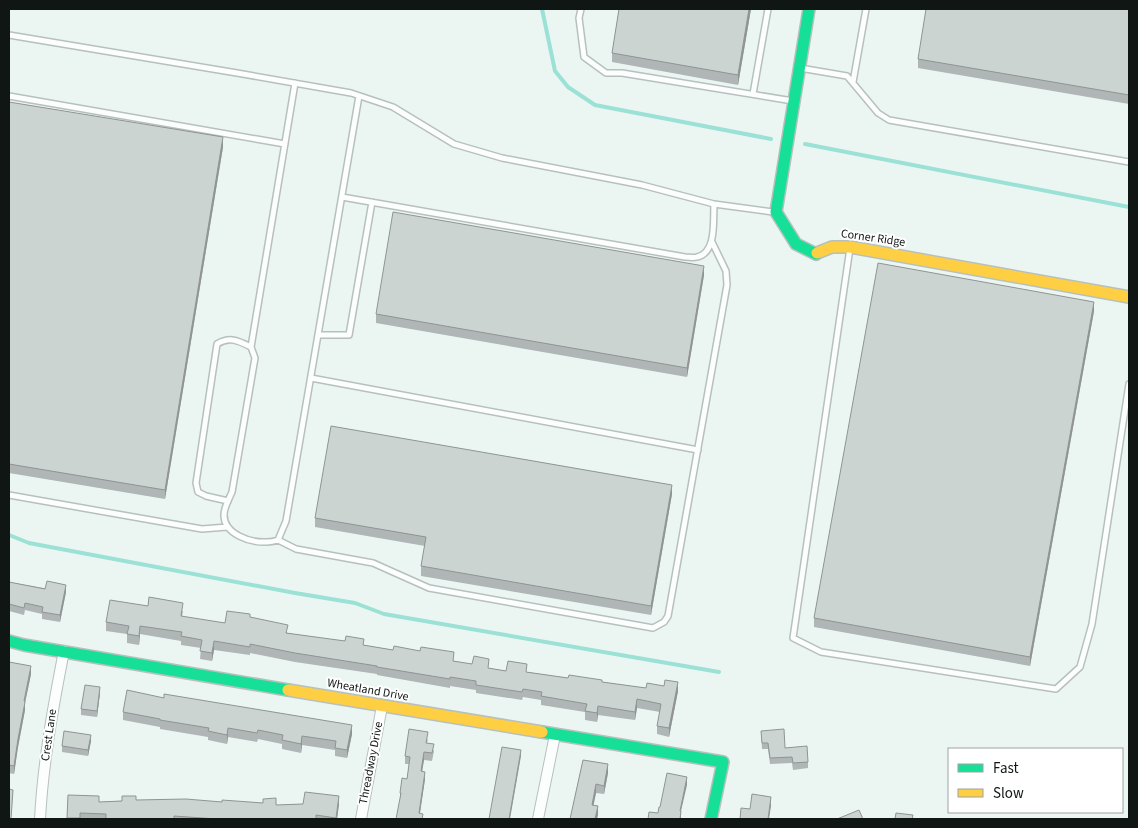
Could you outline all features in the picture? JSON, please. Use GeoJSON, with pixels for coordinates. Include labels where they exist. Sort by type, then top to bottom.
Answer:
{"type":"FeatureCollection","features":[{"type":"Feature","properties":{"kind":"street"},"geometry":{"type":"LineString","coordinates":[[776,212],[809,9]]}},
{"type":"Feature","properties":{"kind":"street","name":"Corner Ridge"},"geometry":{"type":"LineString","coordinates":[[776,212],[796,244],[816,254],[832,247],[850,247],[1129,297]]}},
{"type":"Feature","properties":{"kind":"street","name":"Wheatland Drive"},"geometry":{"type":"LineString","coordinates":[[9,641],[382,706],[723,762],[711,819]]}},
{"type":"Feature","properties":{"kind":"street","name":"Crest Lane"},"geometry":{"type":"LineString","coordinates":[[40,819],[49,728],[64,651]]}},
{"type":"Feature","properties":{"kind":"street","name":"Threadway Drive"},"geometry":{"type":"LineString","coordinates":[[361,819],[382,706]]}},
{"type":"Feature","properties":{"kind":"street"},"geometry":{"type":"LineString","coordinates":[[538,819],[555,734]]}},
{"type":"Feature","properties":{"kind":"lane"},"geometry":{"type":"LineString","coordinates":[[581,9],[580,18],[584,57],[606,73],[622,72],[794,101]]}},
{"type":"Feature","properties":{"kind":"lane"},"geometry":{"type":"LineString","coordinates":[[753,94],[768,9]]}},
{"type":"Feature","properties":{"kind":"lane"},"geometry":{"type":"LineString","coordinates":[[852,82],[866,9]]}},
{"type":"Feature","properties":{"kind":"lane"},"geometry":{"type":"LineString","coordinates":[[9,34],[351,93],[393,107],[454,144],[502,158],[642,185],[714,204],[776,212]]}},
{"type":"Feature","properties":{"kind":"lane"},"geometry":{"type":"LineString","coordinates":[[800,68],[847,76],[878,112],[889,120],[1129,162]]}},
{"type":"Feature","properties":{"kind":"lane"},"geometry":{"type":"LineString","coordinates":[[295,83],[251,347],[255,358],[232,492],[224,515],[227,527],[237,536],[265,542],[278,540],[296,549],[373,563],[429,588],[653,628],[664,622],[668,616],[727,286],[726,271],[712,242]]}},
{"type":"Feature","properties":{"kind":"lane"},"geometry":{"type":"LineString","coordinates":[[9,96],[285,144]]}},
{"type":"Feature","properties":{"kind":"lane"},"geometry":{"type":"LineString","coordinates":[[278,540],[286,521],[359,96]]}},
{"type":"Feature","properties":{"kind":"lane"},"geometry":{"type":"LineString","coordinates":[[342,197],[685,257],[697,257],[708,251],[712,242],[714,204]]}},
{"type":"Feature","properties":{"kind":"lane"},"geometry":{"type":"LineString","coordinates":[[319,335],[349,335],[372,202]]}},
{"type":"Feature","properties":{"kind":"lane"},"geometry":{"type":"LineString","coordinates":[[850,247],[792,638],[821,652],[1056,689],[1080,666],[1092,624],[1129,384]]}},
{"type":"Feature","properties":{"kind":"lane"},"geometry":{"type":"LineString","coordinates":[[228,501],[206,496],[198,492],[196,483],[218,344],[225,340],[239,341],[251,347]]}},
{"type":"Feature","properties":{"kind":"lane"},"geometry":{"type":"LineString","coordinates":[[311,378],[698,450]]}},
{"type":"Feature","properties":{"kind":"lane"},"geometry":{"type":"LineString","coordinates":[[9,495],[202,529],[227,527]]}},
{"type":"Feature","properties":{"kind":"building"},"geometry":{"type":"Polygon","coordinates":[[[619,9],[749,9],[738,75],[612,53],[619,9]]]}},
{"type":"Feature","properties":{"kind":"building"},"geometry":{"type":"Polygon","coordinates":[[[926,9],[1129,9],[1129,95],[918,59],[926,9]]]}},
{"type":"Feature","properties":{"kind":"building"},"geometry":{"type":"Polygon","coordinates":[[[9,102],[223,137],[165,490],[9,464],[9,102]]]}},
{"type":"Feature","properties":{"kind":"building"},"geometry":{"type":"Polygon","coordinates":[[[393,212],[704,266],[687,368],[376,314],[393,212]]]}},
{"type":"Feature","properties":{"kind":"building"},"geometry":{"type":"Polygon","coordinates":[[[878,263],[1094,302],[1030,657],[814,618],[878,263]]]}},
{"type":"Feature","properties":{"kind":"building"},"geometry":{"type":"Polygon","coordinates":[[[331,426],[672,485],[651,606],[421,566],[426,537],[315,518],[331,426]]]}},
{"type":"Feature","properties":{"kind":"building"},"geometry":{"type":"Polygon","coordinates":[[[47,581],[66,585],[60,615],[42,612],[43,607],[25,603],[24,608],[9,604],[9,582],[45,589],[47,581]]]}},
{"type":"Feature","properties":{"kind":"building"},"geometry":{"type":"Polygon","coordinates":[[[149,597],[183,603],[181,616],[225,623],[227,611],[250,614],[250,617],[288,625],[286,633],[345,641],[346,636],[364,639],[363,645],[393,650],[394,646],[420,651],[421,647],[454,652],[453,661],[472,664],[474,656],[489,659],[488,668],[506,671],[508,661],[527,664],[526,672],[568,678],[569,675],[646,688],[647,683],[664,686],[665,680],[678,682],[669,728],[657,726],[661,704],[637,699],[635,712],[598,706],[597,713],[585,711],[587,704],[541,696],[542,692],[523,689],[522,692],[476,685],[476,681],[450,677],[450,679],[250,644],[250,647],[214,641],[212,653],[200,651],[202,640],[181,636],[182,632],[140,626],[139,636],[127,634],[129,626],[106,622],[110,600],[148,606],[149,597]]]}},
{"type":"Feature","properties":{"kind":"building"},"geometry":{"type":"Polygon","coordinates":[[[9,662],[31,666],[14,766],[9,765],[9,662]]]}},
{"type":"Feature","properties":{"kind":"building"},"geometry":{"type":"Polygon","coordinates":[[[85,685],[100,687],[97,711],[81,709],[85,685]]]}},
{"type":"Feature","properties":{"kind":"building"},"geometry":{"type":"Polygon","coordinates":[[[127,690],[164,698],[164,694],[352,725],[347,750],[335,748],[336,741],[302,736],[301,744],[282,740],[283,735],[258,730],[257,733],[228,728],[227,735],[208,731],[209,728],[123,712],[127,690]]]}},
{"type":"Feature","properties":{"kind":"building"},"geometry":{"type":"Polygon","coordinates":[[[409,729],[428,732],[426,743],[434,744],[432,753],[424,752],[421,771],[425,772],[419,813],[423,814],[422,819],[396,819],[402,778],[407,779],[410,757],[405,756],[409,729]]]}},
{"type":"Feature","properties":{"kind":"building"},"geometry":{"type":"Polygon","coordinates":[[[784,729],[785,748],[807,746],[808,762],[793,763],[792,757],[770,758],[768,743],[762,743],[761,731],[784,729]]]}},
{"type":"Feature","properties":{"kind":"building"},"geometry":{"type":"Polygon","coordinates":[[[64,731],[91,735],[88,750],[62,746],[64,731]]]}},
{"type":"Feature","properties":{"kind":"building"},"geometry":{"type":"Polygon","coordinates":[[[502,747],[521,750],[509,819],[489,819],[502,747]]]}},
{"type":"Feature","properties":{"kind":"building"},"geometry":{"type":"Polygon","coordinates":[[[583,760],[608,764],[604,786],[596,784],[592,805],[598,806],[595,819],[570,819],[583,760]]]}},
{"type":"Feature","properties":{"kind":"building"},"geometry":{"type":"Polygon","coordinates":[[[667,773],[687,777],[680,819],[648,819],[649,812],[658,813],[667,773]]]}},
{"type":"Feature","properties":{"kind":"building"},"geometry":{"type":"Polygon","coordinates":[[[9,789],[13,790],[11,819],[9,819],[9,789]]]}},
{"type":"Feature","properties":{"kind":"building"},"geometry":{"type":"Polygon","coordinates":[[[305,792],[339,796],[336,818],[316,815],[316,819],[217,819],[174,816],[174,819],[106,819],[106,814],[80,813],[80,818],[67,818],[68,795],[99,796],[99,802],[122,801],[122,796],[136,796],[136,800],[186,799],[263,803],[263,799],[276,798],[276,805],[303,804],[305,792]]]}},
{"type":"Feature","properties":{"kind":"building"},"geometry":{"type":"Polygon","coordinates":[[[752,794],[771,797],[768,819],[740,819],[741,808],[750,809],[752,794]]]}},
{"type":"Feature","properties":{"kind":"building"},"geometry":{"type":"Polygon","coordinates":[[[859,810],[863,819],[837,819],[859,810]]]}},
{"type":"Feature","properties":{"kind":"building"},"geometry":{"type":"Polygon","coordinates":[[[896,813],[913,815],[912,819],[895,819],[896,813]]]}},
{"type":"Feature","properties":{"kind":"waterway"},"geometry":{"type":"LineString","coordinates":[[542,9],[555,71],[568,87],[595,105],[771,139]]}},
{"type":"Feature","properties":{"kind":"waterway"},"geometry":{"type":"LineString","coordinates":[[805,144],[1129,207]]}},
{"type":"Feature","properties":{"kind":"waterway"},"geometry":{"type":"LineString","coordinates":[[9,535],[29,543],[355,603],[384,614],[719,672]]}},
{"type":"Feature","properties":{"kind":"traffic: fast"},"geometry":{"type":"LineString","coordinates":[[809,9],[776,212],[796,244],[817,253]]}},
{"type":"Feature","properties":{"kind":"traffic: fast"},"geometry":{"type":"LineString","coordinates":[[9,641],[288,690]]}},
{"type":"Feature","properties":{"kind":"traffic: fast"},"geometry":{"type":"LineString","coordinates":[[542,732],[723,762],[711,819]]}},
{"type":"Feature","properties":{"kind":"traffic: slow"},"geometry":{"type":"LineString","coordinates":[[817,253],[832,247],[850,247],[1129,297]]}},
{"type":"Feature","properties":{"kind":"traffic: slow"},"geometry":{"type":"LineString","coordinates":[[288,690],[542,732]]}}]}
